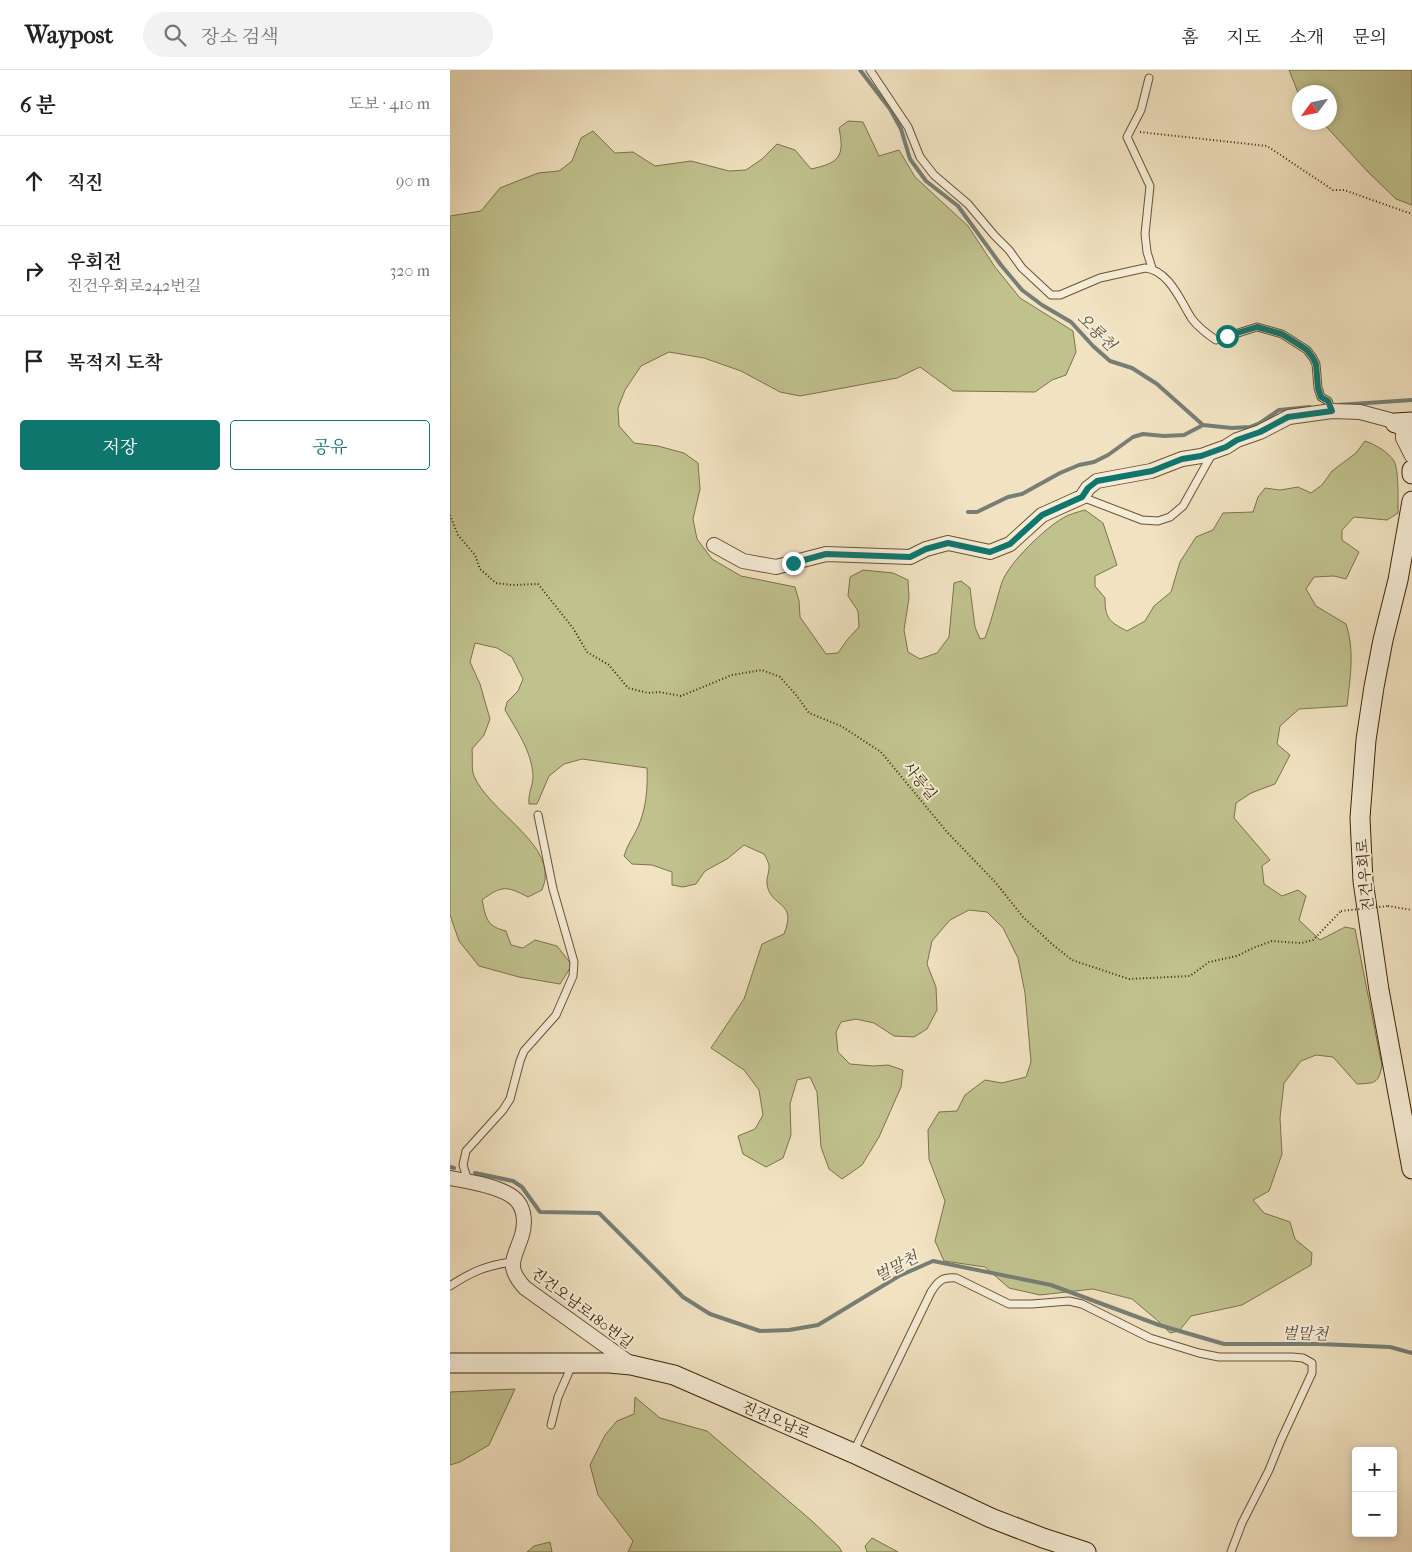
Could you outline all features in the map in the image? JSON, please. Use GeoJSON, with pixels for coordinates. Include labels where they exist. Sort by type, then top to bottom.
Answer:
{"type":"FeatureCollection","features":[{"type":"Feature","properties":{"kind":"main road","name":"진건우회로"},"geometry":{"type":"LineString","coordinates":[[1412,501],[1398,580],[1383,640],[1374,687],[1366,740],[1360,818],[1363,881],[1379,990],[1412,1169]]}},
{"type":"Feature","properties":{"kind":"main road","name":"진건우회로"},"geometry":{"type":"LineString","coordinates":[[1398,580],[1412,545]]}},
{"type":"Feature","properties":{"kind":"main road","name":"진건오남로"},"geometry":{"type":"LineString","coordinates":[[450,1364],[573,1362],[631,1365],[674,1375],[852,1453],[990,1518],[1086,1552]]}},
{"type":"Feature","properties":{"kind":"street"},"geometry":{"type":"LineString","coordinates":[[714,545],[743,561],[776,567],[826,554],[910,557],[926,549],[948,543],[990,552],[1010,544],[1042,515],[1082,497],[1088,488],[1097,481],[1152,471],[1182,459],[1201,456],[1276,425],[1288,417],[1331,407],[1383,417],[1406,428],[1403,438],[1412,456]]}},
{"type":"Feature","properties":{"kind":"street","name":"진건오남로180번길"},"geometry":{"type":"LineString","coordinates":[[450,1178],[468,1180],[503,1192],[519,1203],[524,1214],[524,1224],[512,1262],[518,1280],[525,1288],[631,1365]]}},
{"type":"Feature","properties":{"kind":"lane"},"geometry":{"type":"LineString","coordinates":[[870,70],[903,119],[920,157],[934,175],[968,204],[1009,250],[1022,268],[1051,295],[1060,296],[1100,278],[1152,268]]}},
{"type":"Feature","properties":{"kind":"lane"},"geometry":{"type":"LineString","coordinates":[[1149,78],[1141,110],[1127,137],[1150,186],[1145,234],[1147,252],[1152,268],[1175,289],[1192,319],[1202,331],[1216,340],[1257,327],[1282,334],[1307,350],[1316,364],[1318,388],[1321,397],[1331,407]]}},
{"type":"Feature","properties":{"kind":"lane"},"geometry":{"type":"LineString","coordinates":[[1082,497],[1142,520],[1158,521],[1170,517],[1183,506],[1213,452]]}},
{"type":"Feature","properties":{"kind":"lane"},"geometry":{"type":"LineString","coordinates":[[468,1180],[463,1165],[466,1151],[510,1099],[524,1051],[556,1015],[574,976],[574,962],[553,889],[538,815]]}},
{"type":"Feature","properties":{"kind":"lane"},"geometry":{"type":"LineString","coordinates":[[450,1286],[479,1269],[512,1262]]}},
{"type":"Feature","properties":{"kind":"lane"},"geometry":{"type":"LineString","coordinates":[[852,1453],[931,1292],[936,1283],[946,1277],[956,1278],[1009,1304],[1069,1301],[1082,1304],[1150,1338],[1198,1353],[1219,1357],[1303,1358],[1312,1363],[1312,1373],[1269,1470],[1242,1523],[1231,1552]]}},
{"type":"Feature","properties":{"kind":"lane"},"geometry":{"type":"LineString","coordinates":[[551,1425],[558,1397],[573,1362]]}},
{"type":"Feature","properties":{"kind":"path"},"geometry":{"type":"LineString","coordinates":[[1129,132],[1267,146],[1333,190],[1344,190],[1412,214]]}},
{"type":"Feature","properties":{"kind":"path","name":"사릉길"},"geometry":{"type":"LineString","coordinates":[[450,515],[458,535],[475,555],[480,569],[496,583],[512,585],[538,584],[573,628],[587,652],[609,665],[628,688],[648,693],[659,692],[681,696],[732,675],[762,670],[780,677],[809,713],[841,726],[881,752],[947,832],[996,883],[1024,917],[1053,945],[1072,960],[1129,978],[1190,976],[1209,962],[1237,956],[1272,941],[1301,943],[1313,940],[1341,911],[1388,906],[1412,910]]}},
{"type":"Feature","properties":{"kind":"green space"},"geometry":{"type":"Polygon","coordinates":[[[1289,70],[1412,70],[1412,205],[1396,199],[1329,130],[1337,130],[1337,85],[1295,85],[1289,70]]]}},
{"type":"Feature","properties":{"kind":"green space"},"geometry":{"type":"Polygon","coordinates":[[[848,121],[863,122],[879,156],[899,150],[915,177],[968,226],[995,267],[1020,298],[1073,331],[1076,352],[1066,375],[1052,380],[1035,392],[953,391],[920,367],[897,378],[800,396],[780,392],[741,371],[704,358],[669,352],[641,366],[625,390],[618,408],[619,426],[634,443],[658,446],[684,453],[698,463],[700,489],[693,519],[697,539],[712,559],[741,576],[795,587],[799,601],[800,617],[826,654],[838,653],[859,627],[858,611],[848,596],[850,577],[863,570],[893,573],[908,580],[909,598],[904,630],[908,652],[920,659],[937,653],[949,637],[954,583],[961,581],[970,588],[975,627],[980,639],[985,638],[1002,582],[1012,565],[1028,547],[1055,523],[1068,515],[1085,510],[1103,523],[1117,565],[1095,576],[1095,586],[1105,598],[1109,619],[1127,631],[1145,621],[1154,606],[1171,592],[1180,562],[1196,537],[1213,530],[1223,513],[1253,512],[1258,497],[1265,488],[1280,490],[1298,487],[1311,493],[1322,485],[1332,471],[1356,453],[1365,441],[1385,451],[1396,465],[1398,513],[1387,520],[1354,517],[1342,530],[1342,540],[1359,552],[1346,579],[1334,576],[1314,577],[1306,589],[1316,606],[1346,624],[1351,654],[1347,706],[1299,709],[1280,726],[1277,744],[1290,755],[1275,784],[1251,793],[1236,803],[1234,818],[1270,860],[1262,866],[1264,884],[1282,896],[1298,890],[1306,896],[1299,920],[1320,940],[1345,927],[1355,929],[1382,1066],[1379,1076],[1375,1081],[1357,1084],[1333,1057],[1316,1055],[1301,1061],[1284,1083],[1280,1118],[1282,1154],[1269,1191],[1253,1200],[1264,1213],[1290,1222],[1295,1239],[1312,1253],[1311,1265],[1242,1305],[1191,1316],[1179,1331],[1170,1333],[1132,1299],[1093,1289],[1040,1295],[1009,1288],[985,1267],[944,1261],[935,1241],[945,1201],[929,1159],[928,1130],[939,1112],[957,1111],[965,1095],[985,1080],[1002,1083],[1026,1077],[1031,1062],[1025,993],[1018,958],[1003,928],[987,912],[969,910],[950,920],[932,941],[927,964],[936,987],[937,1010],[927,1029],[914,1037],[894,1036],[874,1023],[856,1019],[841,1022],[836,1032],[838,1052],[850,1064],[888,1065],[903,1070],[901,1087],[879,1137],[862,1165],[842,1179],[829,1169],[821,1147],[817,1092],[810,1077],[797,1080],[790,1104],[791,1135],[783,1158],[766,1167],[743,1154],[738,1136],[755,1129],[763,1115],[759,1090],[744,1070],[711,1048],[744,999],[762,944],[784,934],[788,915],[782,905],[769,892],[767,882],[769,865],[764,854],[744,845],[727,859],[705,871],[696,884],[683,887],[672,885],[672,872],[652,865],[632,864],[624,856],[638,827],[645,806],[647,768],[582,759],[564,764],[549,776],[537,804],[529,804],[533,776],[530,759],[505,710],[507,702],[518,691],[523,679],[512,657],[497,648],[475,643],[470,662],[480,684],[490,719],[484,735],[472,749],[473,773],[481,789],[517,826],[538,852],[544,865],[545,879],[542,890],[528,897],[509,889],[495,892],[482,900],[485,912],[488,920],[494,927],[506,931],[511,945],[523,948],[535,940],[557,946],[572,965],[560,984],[519,977],[479,966],[459,941],[450,915],[450,216],[481,211],[500,188],[538,173],[559,171],[572,161],[581,138],[593,131],[615,153],[633,152],[655,166],[691,161],[729,171],[746,170],[762,159],[777,144],[795,150],[811,169],[828,164],[838,157],[841,146],[839,128],[848,121]]]}},
{"type":"Feature","properties":{"kind":"green space"},"geometry":{"type":"Polygon","coordinates":[[[515,1389],[489,1445],[460,1462],[450,1465],[450,1392],[515,1389]]]}},
{"type":"Feature","properties":{"kind":"green space"},"geometry":{"type":"Polygon","coordinates":[[[635,1397],[660,1418],[707,1431],[812,1521],[842,1552],[628,1552],[633,1541],[598,1495],[590,1465],[605,1435],[617,1421],[634,1414],[635,1397]]]}},
{"type":"Feature","properties":{"kind":"green space"},"geometry":{"type":"Polygon","coordinates":[[[872,1538],[898,1552],[867,1552],[865,1546],[872,1538]]]}},
{"type":"Feature","properties":{"kind":"green space"},"geometry":{"type":"Polygon","coordinates":[[[550,1542],[552,1552],[527,1552],[534,1546],[550,1542]]]}},
{"type":"Feature","properties":{"kind":"waterway","name":"오룡천"},"geometry":{"type":"LineString","coordinates":[[860,70],[890,109],[901,129],[910,159],[926,181],[958,206],[1001,265],[1022,290],[1042,305],[1071,322],[1110,361],[1132,368],[1157,384],[1203,425],[1232,428],[1250,427],[1260,423],[1279,410],[1310,407]]}},
{"type":"Feature","properties":{"kind":"waterway","name":"오룡천"},"geometry":{"type":"LineString","coordinates":[[1337,405],[1412,400]]}},
{"type":"Feature","properties":{"kind":"waterway"},"geometry":{"type":"LineString","coordinates":[[968,512],[977,512],[1008,497],[1022,494],[1060,473],[1079,465],[1094,462],[1108,455],[1133,437],[1143,434],[1184,435],[1203,425]]}},
{"type":"Feature","properties":{"kind":"waterway","name":"벌말천"},"geometry":{"type":"LineString","coordinates":[[450,1167],[454,1168]]}},
{"type":"Feature","properties":{"kind":"waterway","name":"벌말천"},"geometry":{"type":"LineString","coordinates":[[475,1173],[513,1181],[522,1187],[540,1212],[599,1213],[683,1297],[710,1314],[760,1331],[789,1330],[818,1325],[899,1276],[933,1261],[1051,1285],[1159,1325],[1224,1344],[1320,1344],[1390,1347],[1412,1353]]}},
{"type":"Feature","properties":{"kind":"route"},"geometry":{"type":"LineString","coordinates":[[793,563],[826,554],[910,557],[926,549],[948,543],[990,552],[1010,544],[1042,515],[1082,497],[1088,488],[1097,481],[1152,471],[1182,459],[1201,456],[1276,425],[1288,417],[1332,411],[1328,401],[1321,397],[1318,388],[1316,364],[1307,350],[1282,334],[1257,327],[1227,336]]}}]}
